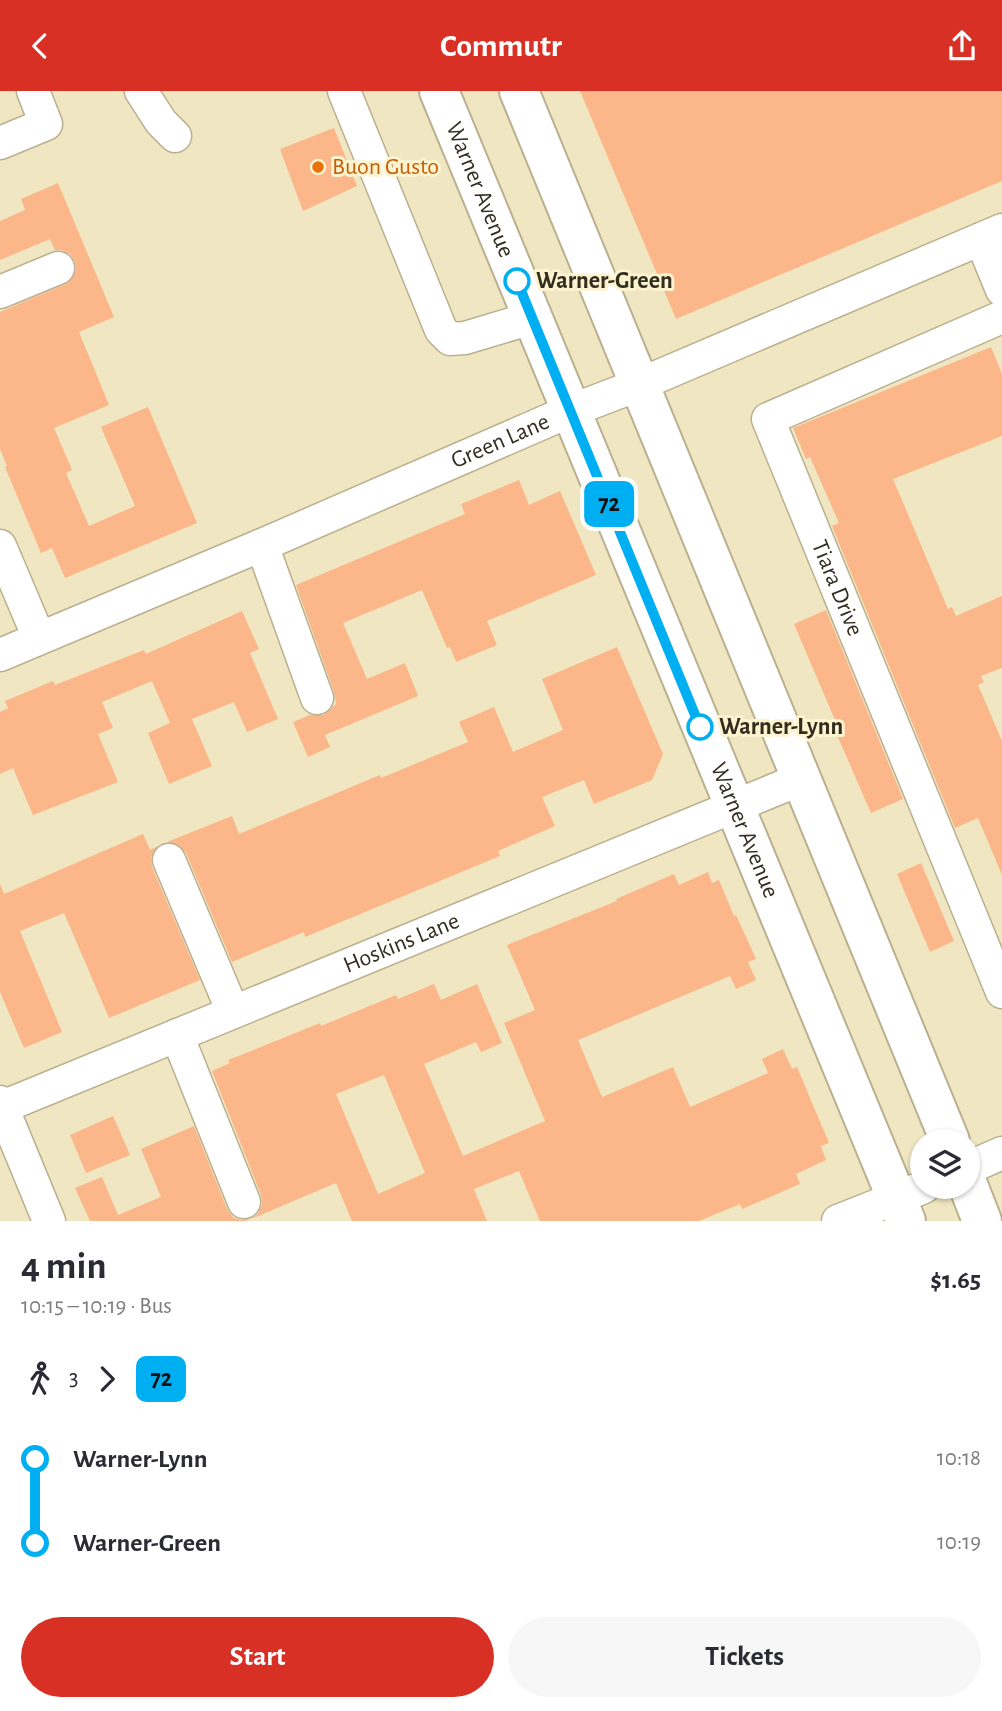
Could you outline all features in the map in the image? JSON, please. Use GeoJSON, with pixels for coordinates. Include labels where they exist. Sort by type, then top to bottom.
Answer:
{"type":"FeatureCollection","features":[{"type":"Feature","properties":{"kind":"main road","name":"Warner Avenue"},"geometry":{"type":"LineString","coordinates":[[439,91],[733,806],[909,1202]]}},
{"type":"Feature","properties":{"kind":"main road"},"geometry":{"type":"LineString","coordinates":[[519,91],[945,1129]]}},
{"type":"Feature","properties":{"kind":"main road"},"geometry":{"type":"LineString","coordinates":[[973,1199],[982,1221]]}},
{"type":"Feature","properties":{"kind":"street"},"geometry":{"type":"LineString","coordinates":[[0,143],[46,124],[33,91]]}},
{"type":"Feature","properties":{"kind":"street"},"geometry":{"type":"LineString","coordinates":[[142,91],[162,122],[175,136]]}},
{"type":"Feature","properties":{"kind":"street"},"geometry":{"type":"LineString","coordinates":[[344,91],[441,330],[450,339],[465,338],[532,318]]}},
{"type":"Feature","properties":{"kind":"street"},"geometry":{"type":"LineString","coordinates":[[991,235],[1002,290]]}},
{"type":"Feature","properties":{"kind":"street","name":"Green Lane"},"geometry":{"type":"LineString","coordinates":[[0,655],[570,411],[638,385],[991,235]]}},
{"type":"Feature","properties":{"kind":"street"},"geometry":{"type":"LineString","coordinates":[[0,292],[58,268]]}},
{"type":"Feature","properties":{"kind":"street","name":"Tiara Drive"},"geometry":{"type":"LineString","coordinates":[[1002,317],[768,419],[1002,992]]}},
{"type":"Feature","properties":{"kind":"street"},"geometry":{"type":"LineString","coordinates":[[262,545],[317,698]]}},
{"type":"Feature","properties":{"kind":"street"},"geometry":{"type":"LineString","coordinates":[[0,546],[39,638]]}},
{"type":"Feature","properties":{"kind":"street","name":"Hoskins Lane"},"geometry":{"type":"LineString","coordinates":[[1,1106],[802,779]]}},
{"type":"Feature","properties":{"kind":"street"},"geometry":{"type":"LineString","coordinates":[[169,860],[233,1012]]}},
{"type":"Feature","properties":{"kind":"street"},"geometry":{"type":"LineString","coordinates":[[177,1035],[244,1202]]}},
{"type":"Feature","properties":{"kind":"street"},"geometry":{"type":"LineString","coordinates":[[1,1106],[50,1221]]}},
{"type":"Feature","properties":{"kind":"street"},"geometry":{"type":"LineString","coordinates":[[980,1163],[1002,1153]]}},
{"type":"Feature","properties":{"kind":"street"},"geometry":{"type":"LineString","coordinates":[[838,1221],[909,1202]]}},
{"type":"Feature","properties":{"kind":"building"},"geometry":{"type":"Polygon","coordinates":[[[580,91],[1002,91],[1002,181],[676,319],[580,91]]]}},
{"type":"Feature","properties":{"kind":"building","name":"Buon Gusto"},"geometry":{"type":"Polygon","coordinates":[[[334,128],[357,186],[303,211],[280,149],[334,128]]]}},
{"type":"Feature","properties":{"kind":"building"},"geometry":{"type":"Polygon","coordinates":[[[58,183],[114,317],[79,332],[109,405],[54,428],[72,470],[66,473],[89,526],[135,506],[101,427],[148,407],[197,523],[65,578],[52,548],[41,553],[0,449],[0,312],[68,283],[76,270],[70,254],[55,250],[50,239],[0,260],[0,221],[25,210],[21,199],[58,183]]]}},
{"type":"Feature","properties":{"kind":"building"},"geometry":{"type":"Polygon","coordinates":[[[991,347],[1002,374],[1002,436],[893,479],[948,609],[952,607],[956,616],[1002,596],[1002,668],[981,676],[984,682],[978,685],[1002,741],[1002,875],[978,818],[955,828],[832,526],[839,523],[810,457],[806,459],[793,428],[991,347]]]}},
{"type":"Feature","properties":{"kind":"building"},"geometry":{"type":"Polygon","coordinates":[[[519,480],[529,505],[560,491],[596,575],[487,621],[497,645],[456,662],[450,647],[447,648],[422,590],[343,623],[367,679],[405,663],[418,696],[325,735],[330,747],[308,757],[293,722],[310,715],[324,715],[336,704],[296,585],[465,514],[461,504],[519,480]]]}},
{"type":"Feature","properties":{"kind":"building"},"geometry":{"type":"Polygon","coordinates":[[[826,610],[903,799],[871,813],[794,624],[826,610]]]}},
{"type":"Feature","properties":{"kind":"building"},"geometry":{"type":"Polygon","coordinates":[[[242,611],[259,649],[250,653],[278,719],[247,732],[234,702],[192,719],[212,766],[169,784],[148,733],[170,723],[152,681],[102,702],[113,728],[98,734],[118,782],[33,815],[13,768],[0,774],[0,712],[8,708],[5,701],[53,681],[55,685],[144,650],[146,654],[242,611]]]}},
{"type":"Feature","properties":{"kind":"building"},"geometry":{"type":"Polygon","coordinates":[[[617,647],[663,754],[652,780],[594,804],[584,780],[542,797],[555,826],[498,851],[500,856],[305,937],[304,932],[232,962],[186,853],[179,845],[167,842],[232,816],[239,834],[380,775],[381,778],[468,742],[459,722],[494,707],[513,752],[563,730],[542,679],[617,647]]]}},
{"type":"Feature","properties":{"kind":"building"},"geometry":{"type":"Polygon","coordinates":[[[143,834],[150,850],[158,846],[151,857],[152,867],[200,980],[109,1018],[64,913],[20,931],[62,1032],[24,1048],[0,992],[0,884],[4,894],[143,834]]]}},
{"type":"Feature","properties":{"kind":"building"},"geometry":{"type":"Polygon","coordinates":[[[921,863],[954,941],[930,952],[897,874],[921,863]]]}},
{"type":"Feature","properties":{"kind":"building"},"geometry":{"type":"Polygon","coordinates":[[[708,872],[712,883],[719,880],[756,959],[748,962],[756,980],[736,989],[730,976],[578,1040],[602,1097],[673,1067],[690,1107],[768,1073],[762,1059],[783,1049],[792,1069],[797,1067],[829,1143],[821,1146],[826,1160],[796,1174],[800,1184],[742,1209],[740,1204],[699,1221],[540,1221],[519,1171],[474,1189],[487,1221],[352,1221],[336,1183],[251,1219],[258,1214],[262,1205],[261,1195],[212,1071],[230,1063],[228,1060],[396,995],[398,999],[434,984],[441,1000],[477,984],[502,1043],[481,1052],[476,1042],[424,1064],[463,1156],[545,1121],[504,1023],[535,1010],[507,945],[617,901],[616,899],[674,874],[679,885],[708,872]],[[384,1075],[336,1094],[378,1194],[425,1173],[384,1075]]]}},
{"type":"Feature","properties":{"kind":"building"},"geometry":{"type":"Polygon","coordinates":[[[113,1116],[130,1155],[86,1173],[70,1135],[113,1116]]]}},
{"type":"Feature","properties":{"kind":"building"},"geometry":{"type":"Polygon","coordinates":[[[194,1126],[227,1209],[233,1217],[251,1219],[246,1221],[90,1221],[75,1188],[102,1177],[118,1215],[161,1197],[141,1149],[194,1126]]]}},
{"type":"Feature","properties":{"kind":"bus line","name":"72"},"geometry":{"type":"LineString","coordinates":[[517,281],[700,727]]}},
{"type":"Feature","properties":{"kind":"place","name":"Buon Gusto"},"geometry":{"type":"Point","coordinates":[318,167]}},
{"type":"Feature","properties":{"kind":"place","name":"Warner-Green"},"geometry":{"type":"Point","coordinates":[517,281]}},
{"type":"Feature","properties":{"kind":"place","name":"Warner-Lynn"},"geometry":{"type":"Point","coordinates":[700,727]}}]}
